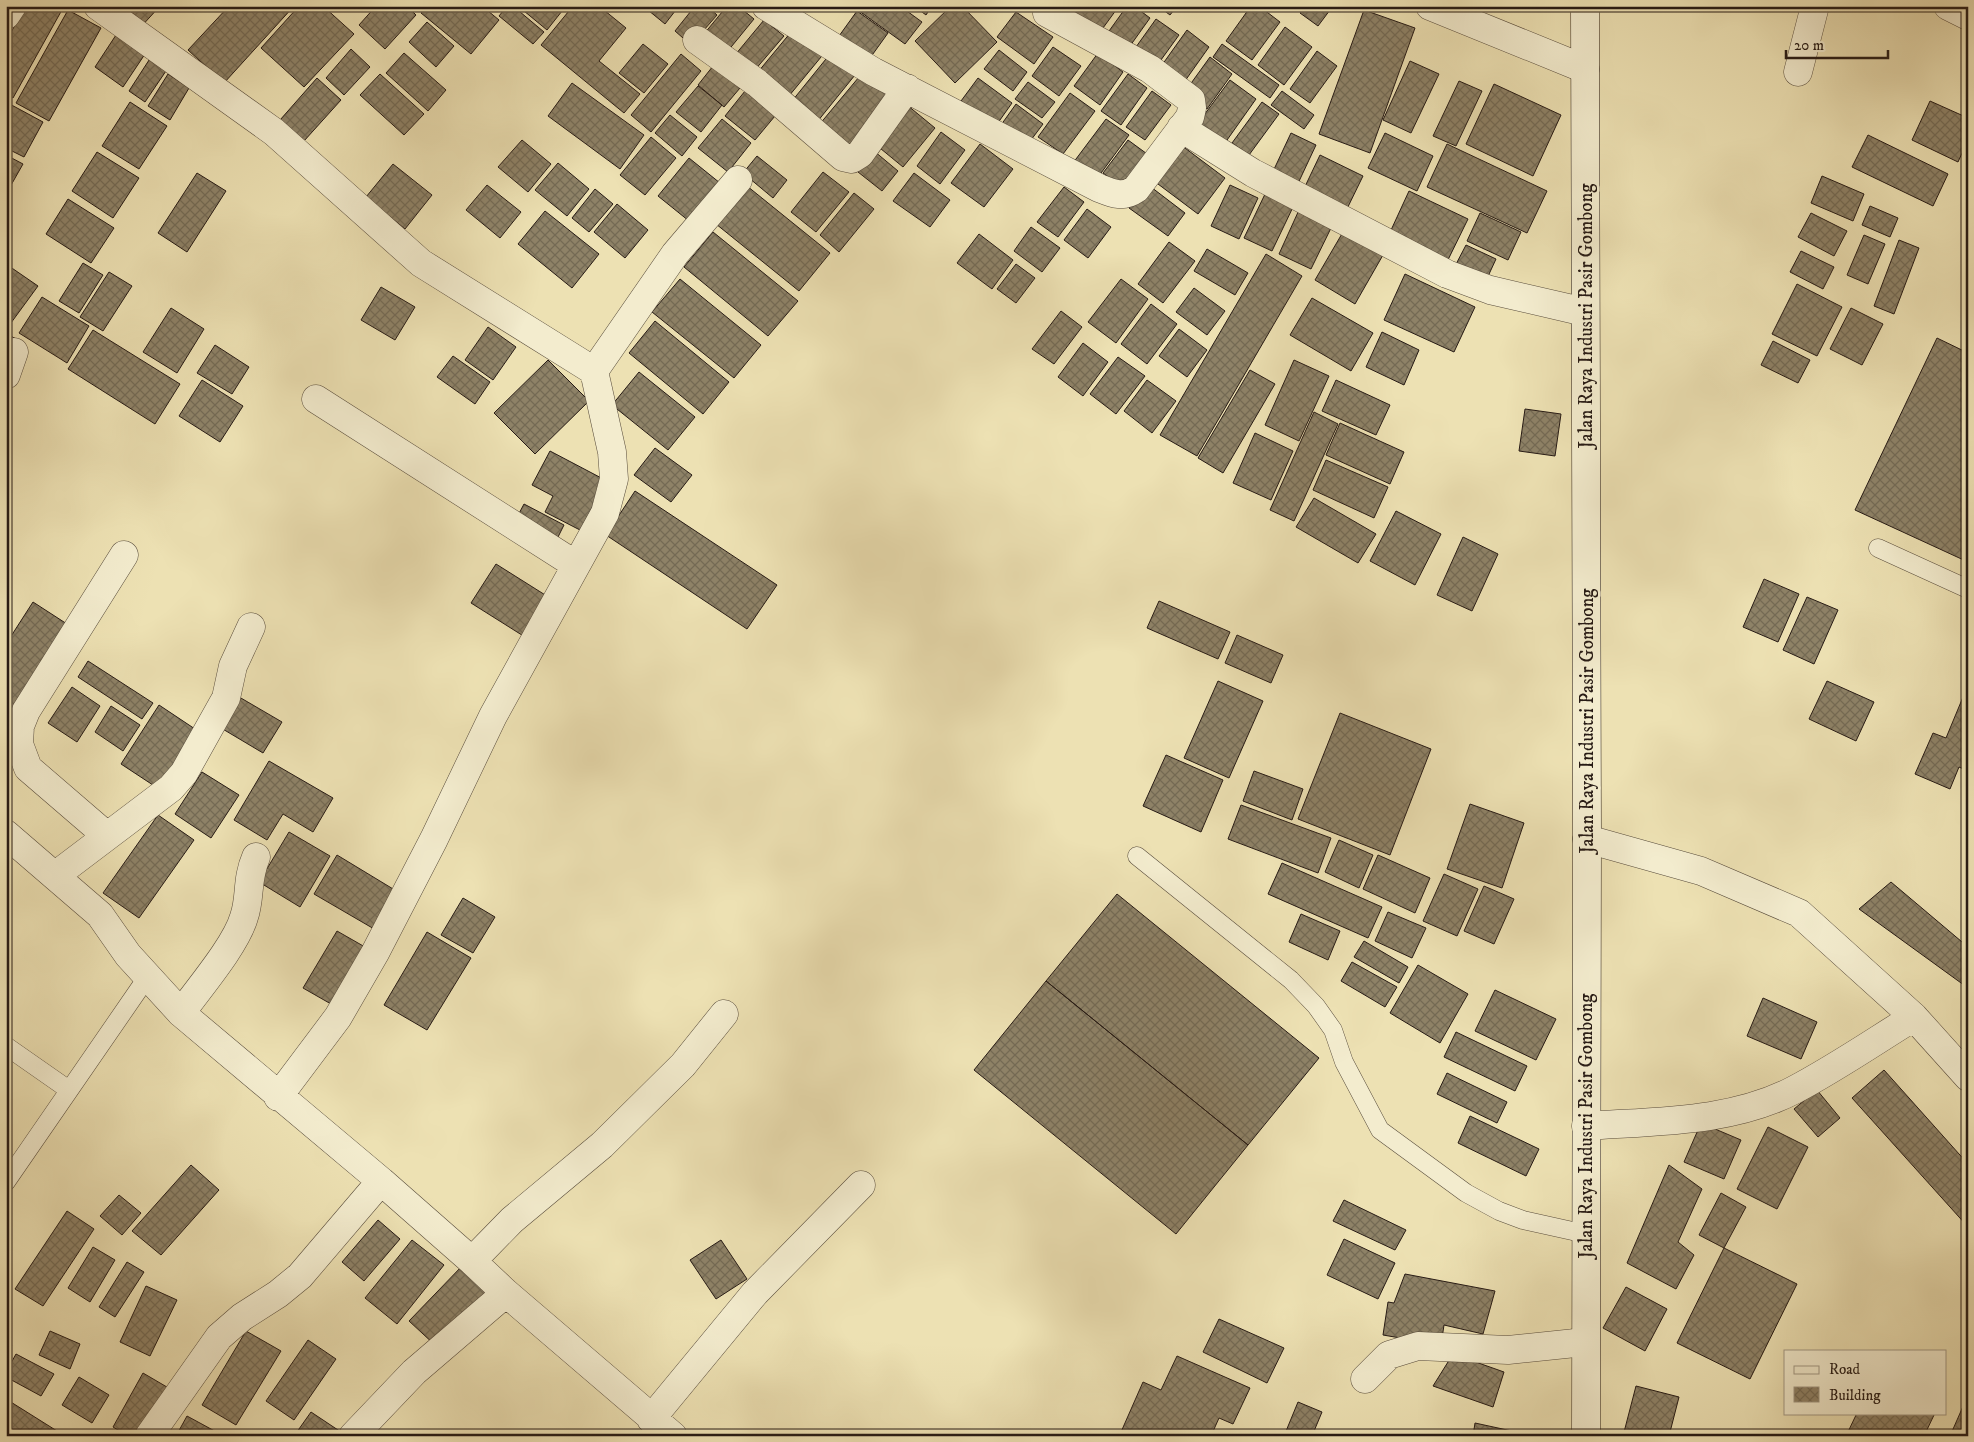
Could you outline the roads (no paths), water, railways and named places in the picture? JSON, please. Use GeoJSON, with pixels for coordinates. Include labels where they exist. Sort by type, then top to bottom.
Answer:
{"type":"FeatureCollection","features":[{"type":"Feature","properties":{"kind":"street"},"geometry":{"type":"LineString","coordinates":[[6,15],[12,6]]}},
{"type":"Feature","properties":{"kind":"street"},"geometry":{"type":"LineString","coordinates":[[98,6],[274,132],[421,263],[594,371],[612,452],[614,479],[605,512],[493,716],[434,840],[375,953],[338,1017],[278,1097]]}},
{"type":"Feature","properties":{"kind":"street"},"geometry":{"type":"LineString","coordinates":[[766,6],[867,68],[1099,188],[1116,194],[1127,195],[1136,189],[1190,117],[1191,100],[1150,69],[1047,13]]}},
{"type":"Feature","properties":{"kind":"street"},"geometry":{"type":"LineString","coordinates":[[1430,6],[1586,70]]}},
{"type":"Feature","properties":{"kind":"street","name":"Jalan Raya Industri Pasir Gombong"},"geometry":{"type":"LineString","coordinates":[[1585,6],[1586,1436]]}},
{"type":"Feature","properties":{"kind":"street"},"geometry":{"type":"LineString","coordinates":[[1798,72],[1814,6]]}},
{"type":"Feature","properties":{"kind":"street"},"geometry":{"type":"LineString","coordinates":[[1948,6],[1968,16]]}},
{"type":"Feature","properties":{"kind":"street"},"geometry":{"type":"LineString","coordinates":[[697,40],[757,83],[843,157],[852,159],[860,154],[907,88]]}},
{"type":"Feature","properties":{"kind":"street"},"geometry":{"type":"LineString","coordinates":[[1181,128],[1253,174],[1447,274],[1490,290],[1585,312]]}},
{"type":"Feature","properties":{"kind":"street"},"geometry":{"type":"LineString","coordinates":[[594,371],[675,254],[738,180]]}},
{"type":"Feature","properties":{"kind":"street"},"geometry":{"type":"LineString","coordinates":[[316,398],[576,565]]}},
{"type":"Feature","properties":{"kind":"street"},"geometry":{"type":"LineString","coordinates":[[107,836],[28,768],[19,744],[20,726],[26,711],[124,555]]}},
{"type":"Feature","properties":{"kind":"street"},"geometry":{"type":"LineString","coordinates":[[56,875],[172,788],[184,773],[226,698],[233,666],[251,627]]}},
{"type":"Feature","properties":{"kind":"street"},"geometry":{"type":"LineString","coordinates":[[6,834],[56,875],[100,915],[128,955],[182,1013],[278,1097],[381,1181],[472,1261],[506,1294],[673,1436]]}},
{"type":"Feature","properties":{"kind":"street"},"geometry":{"type":"LineString","coordinates":[[1587,839],[1702,871],[1799,913],[1914,1017],[1968,1077]]}},
{"type":"Feature","properties":{"kind":"street"},"geometry":{"type":"LineString","coordinates":[[182,1013],[239,931],[245,915],[250,872],[256,857]]}},
{"type":"Feature","properties":{"kind":"street"},"geometry":{"type":"LineString","coordinates":[[472,1261],[512,1220],[602,1145],[683,1065],[724,1014]]}},
{"type":"Feature","properties":{"kind":"street"},"geometry":{"type":"LineString","coordinates":[[1586,1126],[1707,1117],[1746,1107],[1793,1090],[1914,1017]]}},
{"type":"Feature","properties":{"kind":"street"},"geometry":{"type":"LineString","coordinates":[[149,1436],[219,1337],[242,1317],[278,1294],[300,1276],[381,1181]]}},
{"type":"Feature","properties":{"kind":"street"},"geometry":{"type":"LineString","coordinates":[[652,1419],[756,1293],[861,1184]]}},
{"type":"Feature","properties":{"kind":"street"},"geometry":{"type":"LineString","coordinates":[[353,1436],[414,1372],[506,1294]]}},
{"type":"Feature","properties":{"kind":"street"},"geometry":{"type":"LineString","coordinates":[[1365,1379],[1389,1355],[1418,1346],[1508,1350],[1585,1342]]}},
{"type":"Feature","properties":{"kind":"lane"},"geometry":{"type":"LineString","coordinates":[[1878,548],[1968,589]]}},
{"type":"Feature","properties":{"kind":"lane"},"geometry":{"type":"LineString","coordinates":[[1137,856],[1291,980],[1316,1006],[1333,1030],[1344,1062],[1380,1130],[1466,1193],[1499,1210],[1523,1220],[1586,1234]]}},
{"type":"Feature","properties":{"kind":"lane"},"geometry":{"type":"LineString","coordinates":[[6,1182],[148,976]]}},
{"type":"Feature","properties":{"kind":"lane"},"geometry":{"type":"LineString","coordinates":[[6,1046],[69,1090]]}}]}
